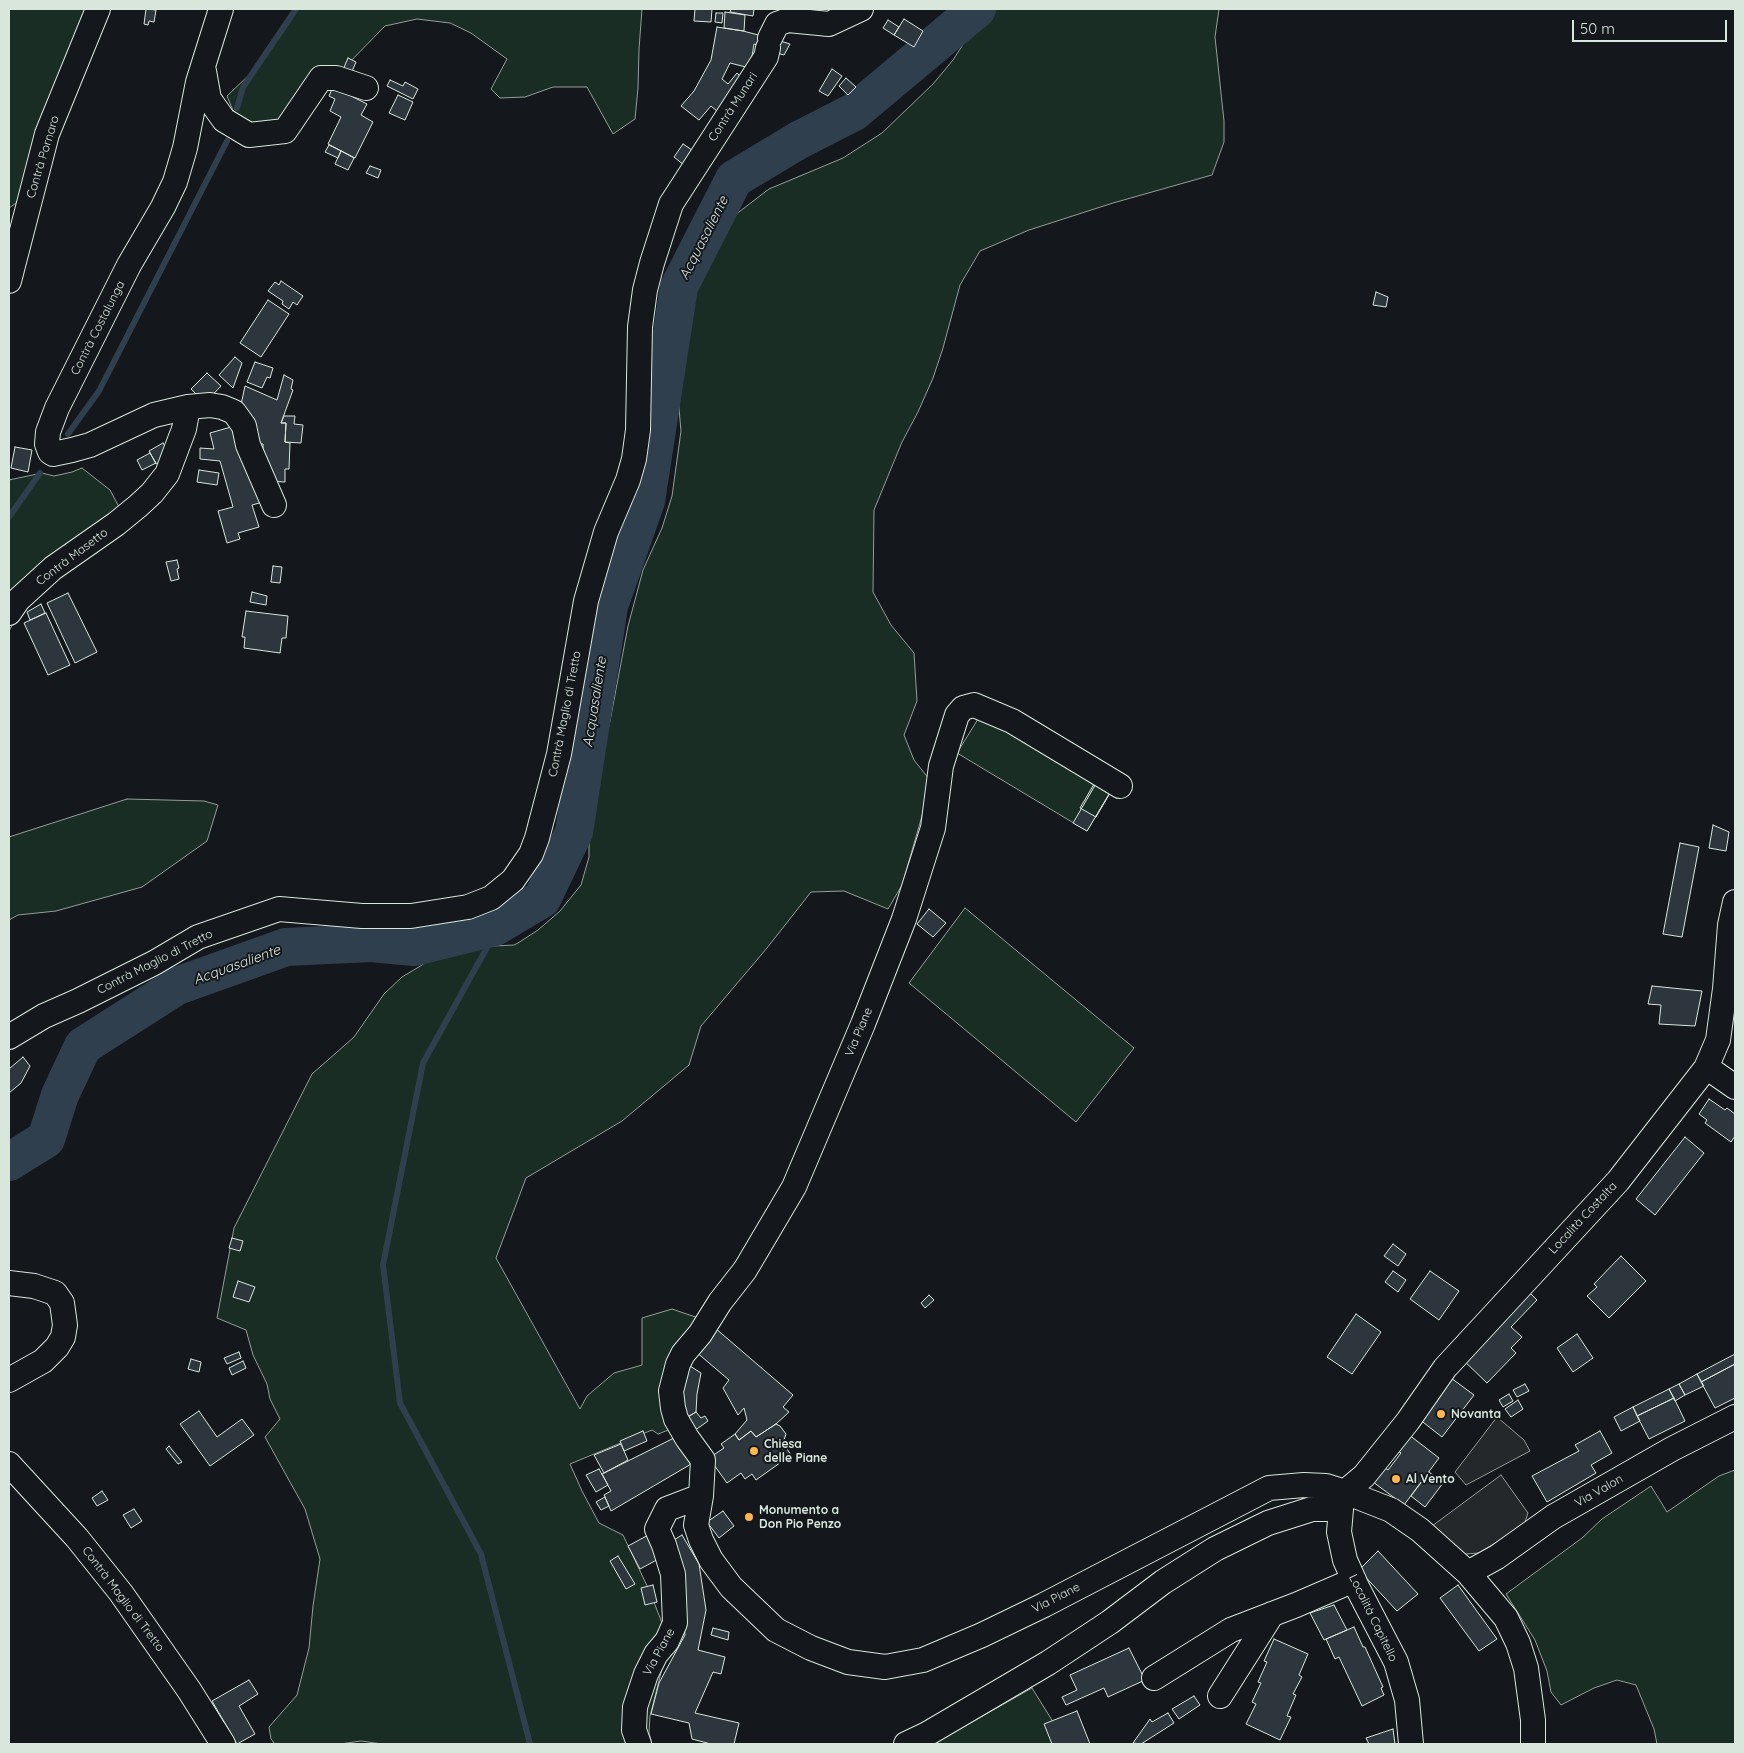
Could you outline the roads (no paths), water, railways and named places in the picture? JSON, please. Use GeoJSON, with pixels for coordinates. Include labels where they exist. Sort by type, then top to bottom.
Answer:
{"type":"FeatureCollection","features":[{"type":"Feature","properties":{"kind":"street","name":"Contrà Pornaro"},"geometry":{"type":"LineString","coordinates":[[9,281],[47,134],[98,9]]}},
{"type":"Feature","properties":{"kind":"street"},"geometry":{"type":"LineString","coordinates":[[221,9],[203,67],[210,98],[224,120],[249,135],[285,131],[322,78],[336,78],[366,88]]}},
{"type":"Feature","properties":{"kind":"street","name":"Contrà Munari"},"geometry":{"type":"LineString","coordinates":[[695,165],[766,57],[769,43],[777,24],[788,20],[829,24],[861,9]]}},
{"type":"Feature","properties":{"kind":"street","name":"Contrà Costalunga"},"geometry":{"type":"LineString","coordinates":[[203,67],[185,148],[175,182],[163,207],[129,265],[57,408],[48,432],[48,448],[53,454],[81,447],[154,416],[188,407],[217,406],[234,412],[244,426],[248,445],[274,505]]}},
{"type":"Feature","properties":{"kind":"street","name":"Contrà Maglio di Tretto"},"geometry":{"type":"LineString","coordinates":[[9,1037],[44,1016],[154,963],[198,937],[279,909],[362,916],[411,916],[468,906],[491,898],[513,880],[531,854],[537,838],[559,754],[586,601],[604,540],[628,480],[634,459],[638,430],[640,327],[645,290],[671,204],[695,165]]}},
{"type":"Feature","properties":{"kind":"street","name":"Contrà Masetto"},"geometry":{"type":"LineString","coordinates":[[9,613],[18,600],[53,568],[116,524],[152,493],[167,474],[184,429],[188,407]]}},
{"type":"Feature","properties":{"kind":"street","name":"Via Piane"},"geometry":{"type":"LineString","coordinates":[[1120,786],[1012,721],[974,706],[962,708],[957,715],[941,766],[932,828],[904,919],[863,1024],[794,1187],[745,1270],[720,1302],[700,1334],[682,1354],[678,1364],[671,1391],[673,1408],[676,1419],[703,1460],[701,1496],[696,1525],[701,1540],[730,1587],[776,1630],[811,1648],[848,1662],[885,1667],[923,1660],[982,1635],[1269,1488],[1304,1485],[1326,1486],[1343,1500],[1390,1510],[1420,1530],[1468,1574],[1506,1618],[1518,1643],[1526,1668],[1533,1720],[1533,1744]]}},
{"type":"Feature","properties":{"kind":"street","name":"Località Costalta"},"geometry":{"type":"LineString","coordinates":[[1343,1500],[1408,1421],[1445,1368],[1618,1181],[1706,1068],[1718,1040],[1725,990],[1730,925],[1735,902]]}},
{"type":"Feature","properties":{"kind":"street"},"geometry":{"type":"LineString","coordinates":[[1706,1068],[1735,1087]]}},
{"type":"Feature","properties":{"kind":"street"},"geometry":{"type":"LineString","coordinates":[[9,1283],[34,1286],[55,1293],[62,1303],[65,1324],[57,1347],[43,1361],[9,1380]]}},
{"type":"Feature","properties":{"kind":"street","name":"Via Valon"},"geometry":{"type":"LineString","coordinates":[[1468,1574],[1497,1557],[1553,1518],[1672,1449],[1735,1417]]}},
{"type":"Feature","properties":{"kind":"street","name":"Contrà Maglio di Tretto"},"geometry":{"type":"LineString","coordinates":[[9,1464],[77,1538],[121,1594],[189,1690],[223,1744]]}},
{"type":"Feature","properties":{"kind":"street","name":"Via Piane"},"geometry":{"type":"LineString","coordinates":[[639,1744],[634,1730],[635,1707],[646,1674],[656,1654],[667,1641],[675,1623],[673,1574],[657,1529],[667,1509],[701,1496]]}},
{"type":"Feature","properties":{"kind":"street","name":"Via Piane"},"geometry":{"type":"LineString","coordinates":[[906,1744],[927,1734],[1048,1662],[1110,1622],[1163,1582],[1215,1549],[1268,1523],[1343,1500]]}},
{"type":"Feature","properties":{"kind":"street","name":"Località Capitello"},"geometry":{"type":"LineString","coordinates":[[1343,1500],[1339,1532],[1345,1560],[1396,1662],[1407,1700],[1411,1744]]}},
{"type":"Feature","properties":{"kind":"street"},"geometry":{"type":"LineString","coordinates":[[1154,1678],[1231,1630],[1354,1580]]}},
{"type":"Feature","properties":{"kind":"street"},"geometry":{"type":"LineString","coordinates":[[1220,1696],[1272,1614]]}},
{"type":"Feature","properties":{"kind":"waterway"},"geometry":{"type":"LineString","coordinates":[[237,108],[243,87],[296,9]]}},
{"type":"Feature","properties":{"kind":"waterway","name":"Acquasaliente"},"geometry":{"type":"LineString","coordinates":[[9,1162],[46,1139],[60,1095],[83,1046],[177,986],[286,947],[371,943],[414,947],[495,927],[542,899],[574,832],[609,606],[646,501],[679,287],[734,179],[799,140],[854,112],[977,9]]}},
{"type":"Feature","properties":{"kind":"waterway"},"geometry":{"type":"LineString","coordinates":[[68,434],[99,391],[227,141]]}},
{"type":"Feature","properties":{"kind":"waterway"},"geometry":{"type":"LineString","coordinates":[[9,517],[40,473]]}},
{"type":"Feature","properties":{"kind":"waterway"},"geometry":{"type":"LineString","coordinates":[[500,924],[423,1063],[383,1265],[400,1403],[481,1554],[530,1744]]}},
{"type":"Feature","properties":{"kind":"place","name":"Novanta"},"geometry":{"type":"Point","coordinates":[1441,1414]}},
{"type":"Feature","properties":{"kind":"place","name":"Chiesa delle Piane"},"geometry":{"type":"Point","coordinates":[754,1451]}},
{"type":"Feature","properties":{"kind":"place","name":"Al Vento"},"geometry":{"type":"Point","coordinates":[1396,1479]}},
{"type":"Feature","properties":{"kind":"place","name":"Monumento a Don Pio Penzo"},"geometry":{"type":"Point","coordinates":[749,1517]}}]}
